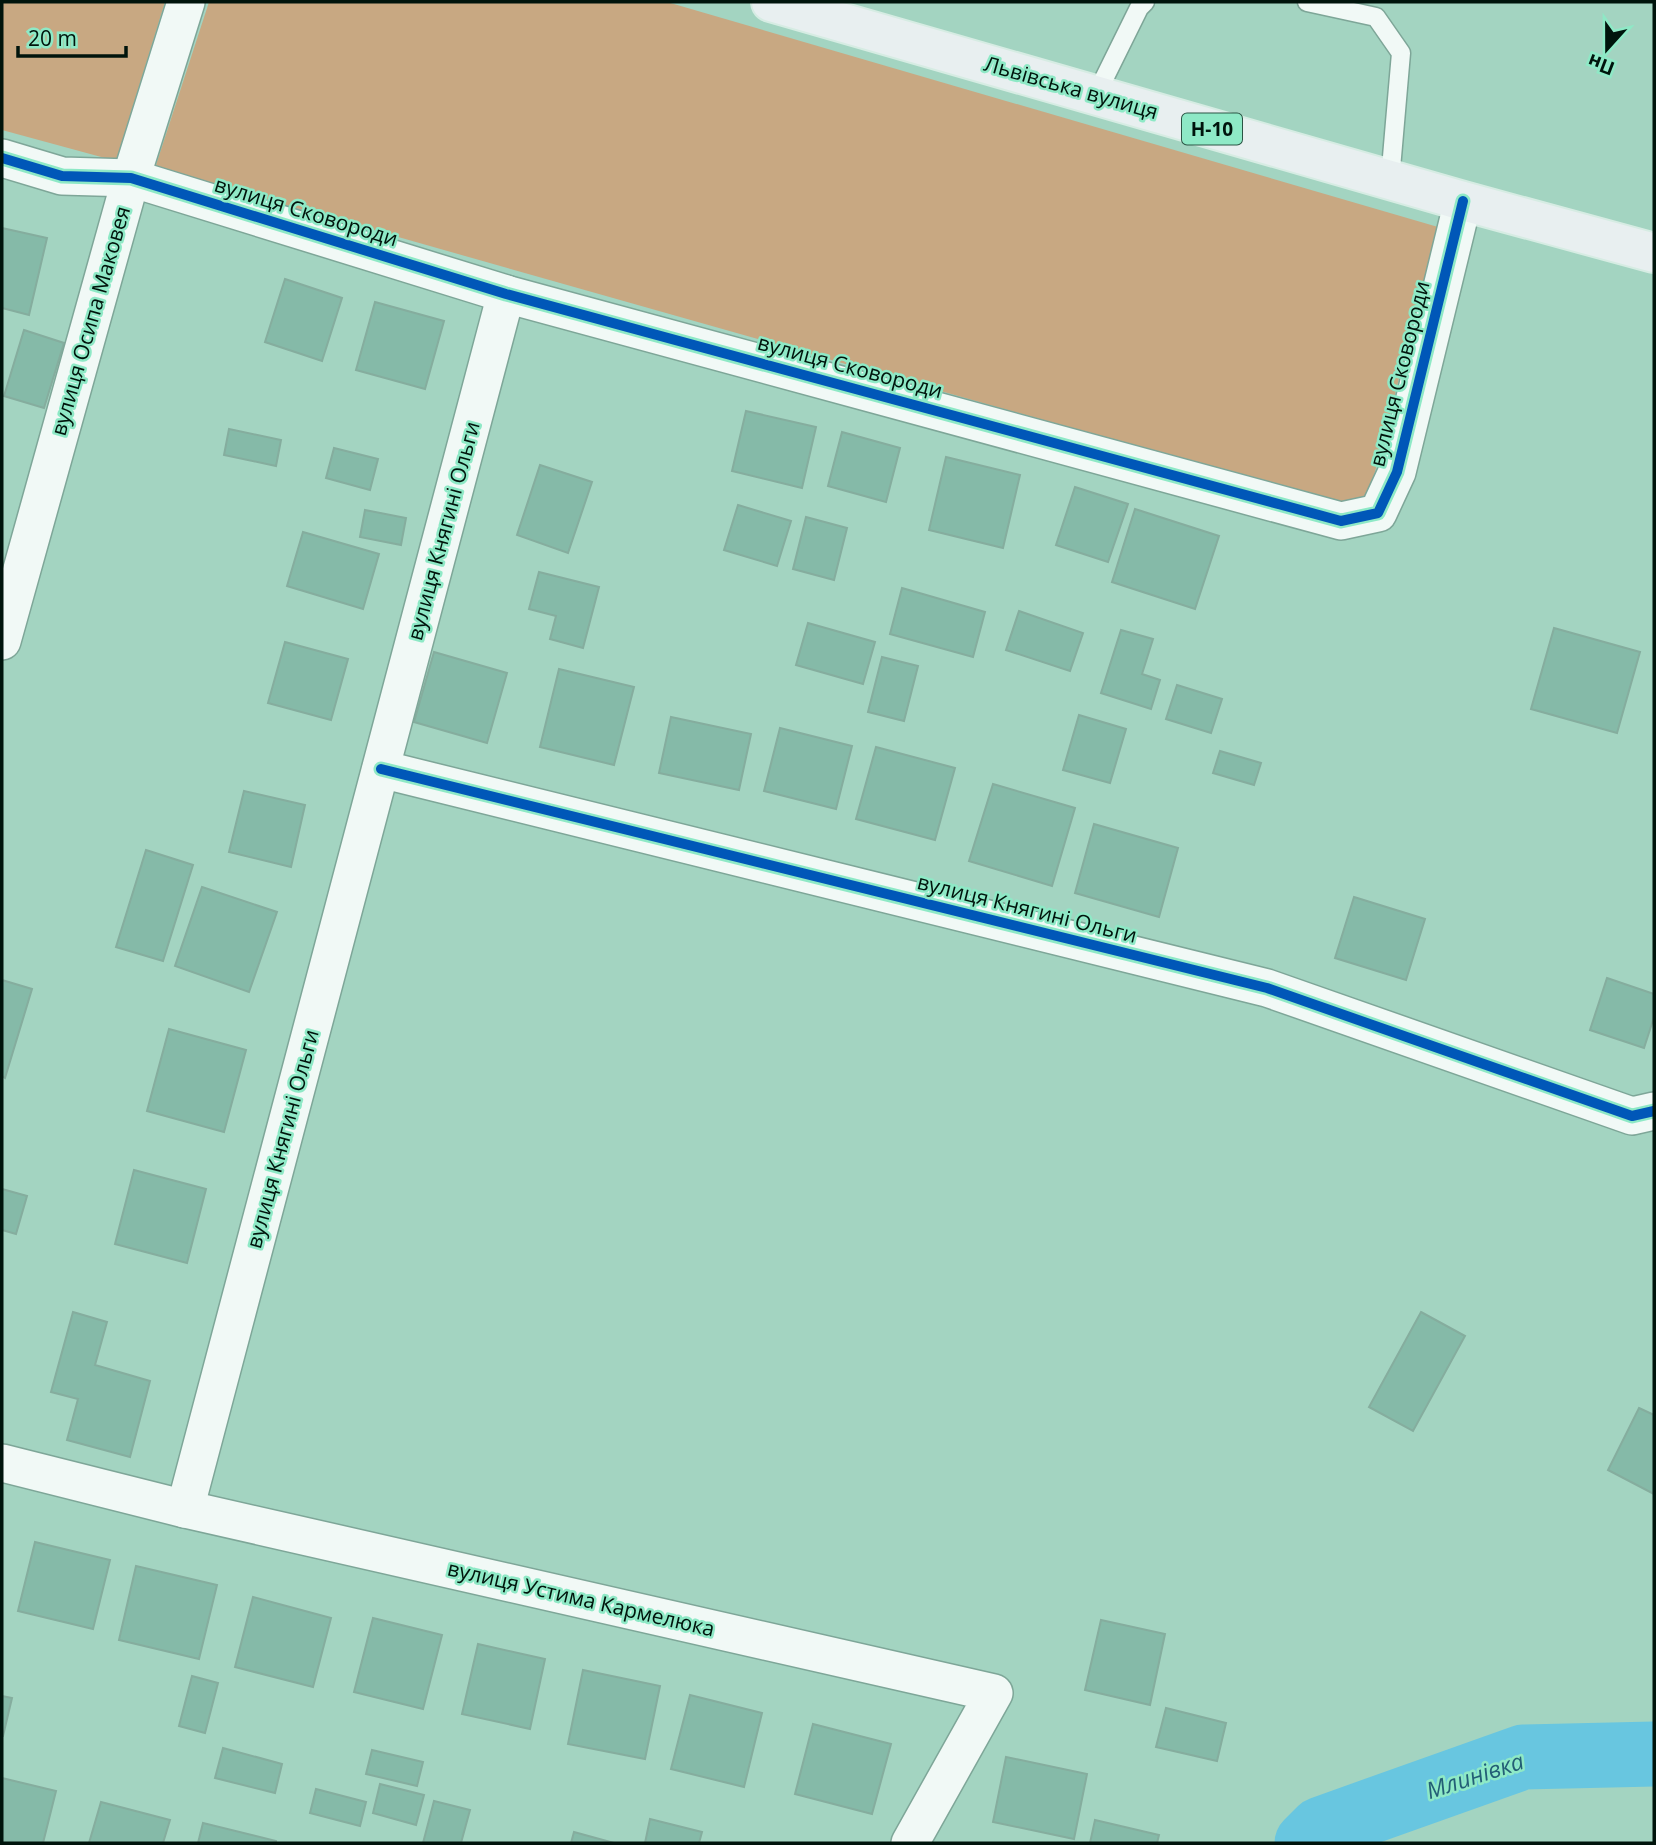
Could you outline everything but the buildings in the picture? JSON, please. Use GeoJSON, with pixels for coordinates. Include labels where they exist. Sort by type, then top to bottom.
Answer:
{"type":"FeatureCollection","features":[{"type":"Feature","properties":{"kind":"main road","name":"Львівська вулиця"},"geometry":{"type":"LineString","coordinates":[[771,2],[1654,253]]}},
{"type":"Feature","properties":{"kind":"street","name":"вулиця Осипа Маковея"},"geometry":{"type":"LineString","coordinates":[[2,641],[131,178],[186,2]]}},
{"type":"Feature","properties":{"kind":"street","name":"вулиця Сковороди"},"geometry":{"type":"LineString","coordinates":[[2,158],[62,176],[131,178],[506,293],[1341,521],[1378,513],[1397,472],[1464,201]]}},
{"type":"Feature","properties":{"kind":"street","name":"вулиця Княгині Ольги"},"geometry":{"type":"LineString","coordinates":[[186,1509],[506,293]]}},
{"type":"Feature","properties":{"kind":"street","name":"вулиця Княгині Ольги"},"geometry":{"type":"LineString","coordinates":[[381,769],[1267,988],[1632,1116],[1654,1111]]}},
{"type":"Feature","properties":{"kind":"street","name":"вулиця Устима Кармелюка"},"geometry":{"type":"LineString","coordinates":[[2,1463],[186,1509],[993,1693],[910,1843]]}},
{"type":"Feature","properties":{"kind":"lane"},"geometry":{"type":"LineString","coordinates":[[1096,95],[1139,8],[1145,2]]}},
{"type":"Feature","properties":{"kind":"lane"},"geometry":{"type":"LineString","coordinates":[[1307,2],[1376,17],[1401,53],[1390,180]]}},
{"type":"Feature","properties":{"kind":"shaded area"},"geometry":{"type":"Polygon","coordinates":[[[2,2],[165,2],[116,161],[2,130],[2,2]]]}},
{"type":"Feature","properties":{"kind":"shaded area"},"geometry":{"type":"Polygon","coordinates":[[[209,2],[667,2],[1438,227],[1369,495],[1339,504],[155,168],[209,2]]]}},
{"type":"Feature","properties":{"kind":"waterway","name":"Млинівка"},"geometry":{"type":"LineString","coordinates":[[1307,1843],[1321,1829],[1523,1757],[1654,1754]]}},
{"type":"Feature","properties":{"kind":"cycle path"},"geometry":{"type":"LineString","coordinates":[[2,158],[62,176],[131,178],[506,294],[1341,521],[1378,513],[1397,472],[1463,201]]}},
{"type":"Feature","properties":{"kind":"cycle path"},"geometry":{"type":"LineString","coordinates":[[381,769],[1267,988],[1632,1116],[1654,1111]]}}]}
